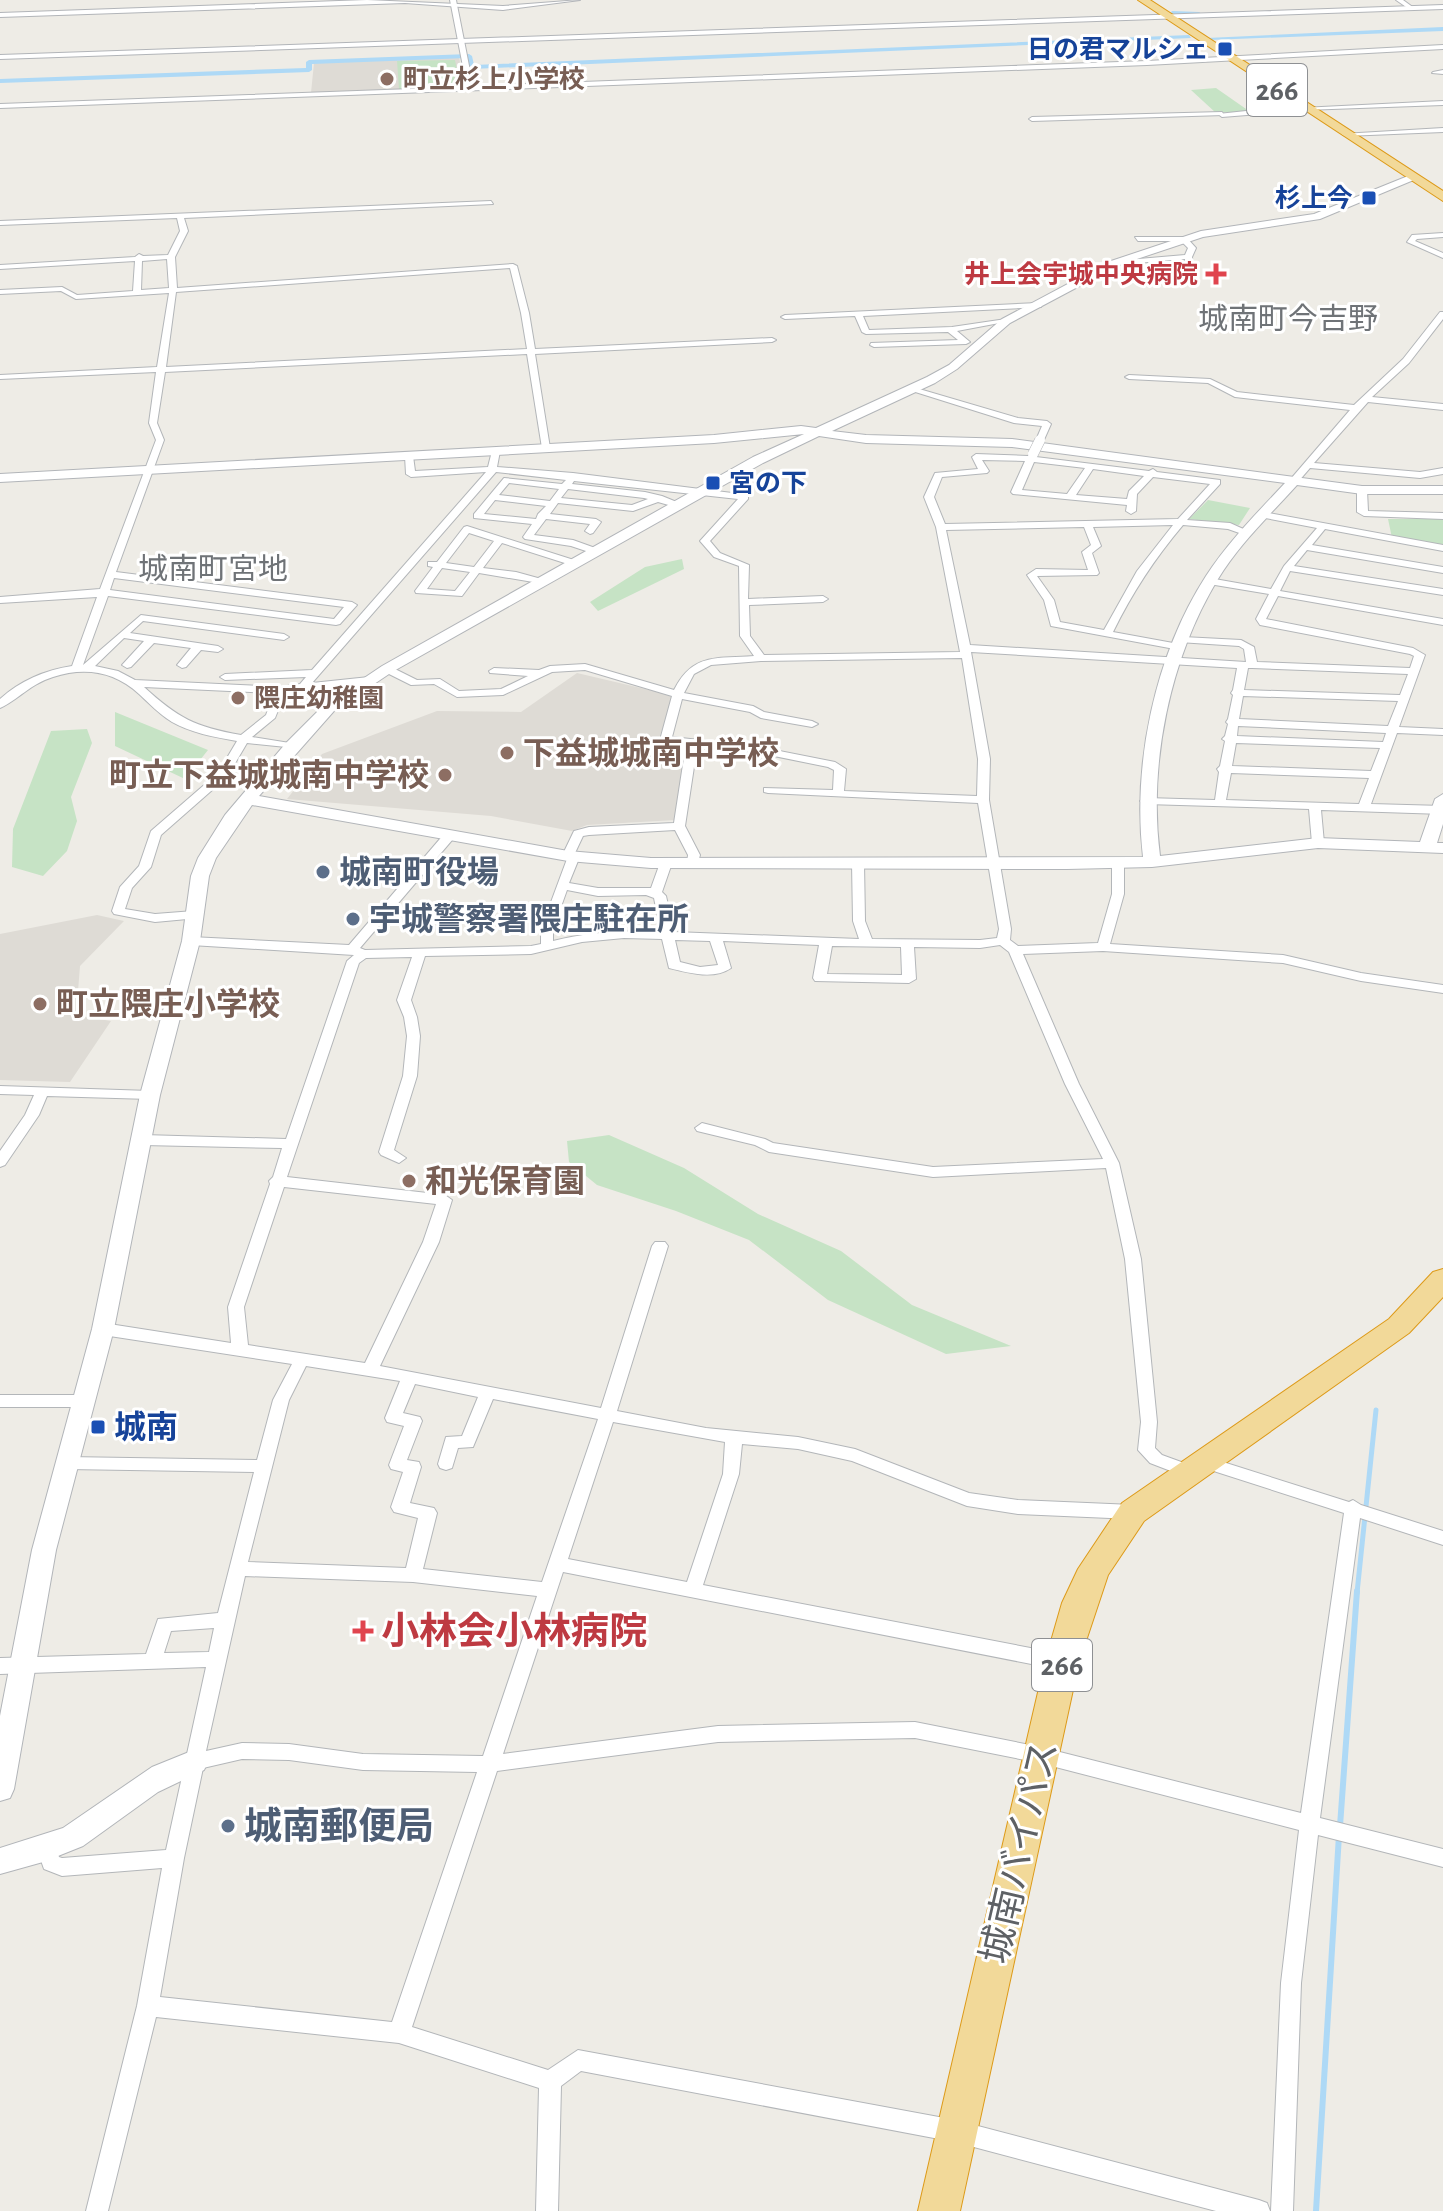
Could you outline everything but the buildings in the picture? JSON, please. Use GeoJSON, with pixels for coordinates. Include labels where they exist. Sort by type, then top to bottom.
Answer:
{"type":"FeatureCollection","features":[{"type":"Feature","properties":{"kind":"highway","name":"266"},"geometry":{"type":"LineString","coordinates":[[1143,0],[1443,197]]}},
{"type":"Feature","properties":{"kind":"highway","name":"城南バイパス"},"geometry":{"type":"LineString","coordinates":[[939,2211],[1062,1662],[1079,1603],[1094,1569],[1133,1512],[1399,1326],[1443,1279]]}},
{"type":"Feature","properties":{"kind":"street"},"geometry":{"type":"LineString","coordinates":[[0,15],[405,1],[531,7],[576,0]]}},
{"type":"Feature","properties":{"kind":"street"},"geometry":{"type":"LineString","coordinates":[[1399,0],[1411,8]]}},
{"type":"Feature","properties":{"kind":"street"},"geometry":{"type":"LineString","coordinates":[[453,3],[470,89]]}},
{"type":"Feature","properties":{"kind":"street"},"geometry":{"type":"LineString","coordinates":[[0,57],[1443,7]]}},
{"type":"Feature","properties":{"kind":"street"},"geometry":{"type":"LineString","coordinates":[[0,106],[1443,47]]}},
{"type":"Feature","properties":{"kind":"street"},"geometry":{"type":"LineString","coordinates":[[1435,73],[1443,72]]}},
{"type":"Feature","properties":{"kind":"street"},"geometry":{"type":"LineString","coordinates":[[1032,119],[1443,103]]}},
{"type":"Feature","properties":{"kind":"street"},"geometry":{"type":"LineString","coordinates":[[1345,134],[1443,130]]}},
{"type":"Feature","properties":{"kind":"street"},"geometry":{"type":"LineString","coordinates":[[1138,239],[1183,239],[1316,217],[1413,177]]}},
{"type":"Feature","properties":{"kind":"street"},"geometry":{"type":"LineString","coordinates":[[0,223],[491,203]]}},
{"type":"Feature","properties":{"kind":"street"},"geometry":{"type":"LineString","coordinates":[[82,668],[102,593],[160,440],[153,423],[173,289],[171,257],[184,231],[180,215]]}},
{"type":"Feature","properties":{"kind":"street"},"geometry":{"type":"LineString","coordinates":[[1441,231],[1415,237],[1411,242],[1443,256]]}},
{"type":"Feature","properties":{"kind":"street"},"geometry":{"type":"LineString","coordinates":[[1115,263],[1188,262],[1192,248],[1183,239]]}},
{"type":"Feature","properties":{"kind":"street"},"geometry":{"type":"LineString","coordinates":[[0,1789],[11,1666],[103,1329],[150,1095],[191,941],[207,858],[248,799],[329,708],[387,669],[703,491],[816,432],[953,367],[1006,321],[1115,263],[1183,239]]}},
{"type":"Feature","properties":{"kind":"street"},"geometry":{"type":"LineString","coordinates":[[0,267],[139,256],[171,257]]}},
{"type":"Feature","properties":{"kind":"street"},"geometry":{"type":"LineString","coordinates":[[137,292],[139,256]]}},
{"type":"Feature","properties":{"kind":"street"},"geometry":{"type":"LineString","coordinates":[[51,263],[50,277],[76,297],[513,266],[532,352],[546,448]]}},
{"type":"Feature","properties":{"kind":"street"},"geometry":{"type":"LineString","coordinates":[[0,292],[62,289]]}},
{"type":"Feature","properties":{"kind":"street"},"geometry":{"type":"LineString","coordinates":[[859,317],[1038,305]]}},
{"type":"Feature","properties":{"kind":"street"},"geometry":{"type":"LineString","coordinates":[[1152,862],[1146,801],[1153,752],[1180,650],[1209,581],[1245,532],[1347,423],[1356,408],[1406,361],[1443,314]]}},
{"type":"Feature","properties":{"kind":"street"},"geometry":{"type":"LineString","coordinates":[[785,317],[937,317],[947,329],[966,342],[874,345]]}},
{"type":"Feature","properties":{"kind":"street"},"geometry":{"type":"LineString","coordinates":[[859,317],[880,354]]}},
{"type":"Feature","properties":{"kind":"street"},"geometry":{"type":"LineString","coordinates":[[866,332],[947,329],[1006,321]]}},
{"type":"Feature","properties":{"kind":"street"},"geometry":{"type":"LineString","coordinates":[[0,377],[772,340]]}},
{"type":"Feature","properties":{"kind":"street"},"geometry":{"type":"LineString","coordinates":[[1129,377],[1210,381],[1235,394],[1356,408]]}},
{"type":"Feature","properties":{"kind":"street"},"geometry":{"type":"LineString","coordinates":[[912,388],[1017,421],[1047,424],[1016,492],[1129,502]]}},
{"type":"Feature","properties":{"kind":"street"},"geometry":{"type":"LineString","coordinates":[[1365,399],[1443,407]]}},
{"type":"Feature","properties":{"kind":"street"},"geometry":{"type":"LineString","coordinates":[[0,478],[714,439],[776,430],[866,439],[1040,446],[1362,490],[1443,490]]}},
{"type":"Feature","properties":{"kind":"street"},"geometry":{"type":"LineString","coordinates":[[303,687],[494,469],[496,451]]}},
{"type":"Feature","properties":{"kind":"street"},"geometry":{"type":"LineString","coordinates":[[409,456],[411,474],[494,469],[745,497],[705,541],[717,555],[744,565],[740,587],[746,602],[745,636],[761,658]]}},
{"type":"Feature","properties":{"kind":"street"},"geometry":{"type":"LineString","coordinates":[[1107,634],[1125,592],[1149,557],[1217,482],[1032,456],[976,457],[984,471],[938,475],[929,497],[941,527],[966,652],[984,759],[983,800],[1005,929],[1009,945],[1072,1084],[1112,1163],[1133,1259],[1149,1422],[1146,1450],[1156,1459],[1354,1508],[1443,1538]]}},
{"type":"Feature","properties":{"kind":"street"},"geometry":{"type":"LineString","coordinates":[[1071,495],[1092,465]]}},
{"type":"Feature","properties":{"kind":"street"},"geometry":{"type":"LineString","coordinates":[[1306,465],[1420,475],[1443,471]]}},
{"type":"Feature","properties":{"kind":"street"},"geometry":{"type":"LineString","coordinates":[[1133,522],[1129,502],[1132,493],[1153,472]]}},
{"type":"Feature","properties":{"kind":"street"},"geometry":{"type":"LineString","coordinates":[[573,476],[528,537],[573,543],[595,551]]}},
{"type":"Feature","properties":{"kind":"street"},"geometry":{"type":"LineString","coordinates":[[536,523],[477,516],[507,480],[659,498],[679,505]]}},
{"type":"Feature","properties":{"kind":"street"},"geometry":{"type":"LineString","coordinates":[[1362,490],[1362,512],[1367,514],[1443,516]]}},
{"type":"Feature","properties":{"kind":"street"},"geometry":{"type":"LineString","coordinates":[[493,497],[633,508],[659,498]]}},
{"type":"Feature","properties":{"kind":"street"},"geometry":{"type":"LineString","coordinates":[[1263,515],[1443,548]]}},
{"type":"Feature","properties":{"kind":"street"},"geometry":{"type":"LineString","coordinates":[[498,528],[536,523],[596,522],[590,531]]}},
{"type":"Feature","properties":{"kind":"street"},"geometry":{"type":"LineString","coordinates":[[941,527],[1179,522],[1230,526],[1245,532]]}},
{"type":"Feature","properties":{"kind":"street"},"geometry":{"type":"LineString","coordinates":[[1087,523],[1096,546],[1087,552],[1094,573],[1036,572],[1032,575],[1049,600],[1055,624],[1248,665],[1413,671]]}},
{"type":"Feature","properties":{"kind":"street"},"geometry":{"type":"LineString","coordinates":[[1323,526],[1287,568],[1261,619],[1264,623],[1413,651],[1420,655],[1364,807]]}},
{"type":"Feature","properties":{"kind":"street"},"geometry":{"type":"LineString","coordinates":[[500,540],[458,594],[420,591],[467,529],[574,563]]}},
{"type":"Feature","properties":{"kind":"street"},"geometry":{"type":"LineString","coordinates":[[1304,547],[1443,570]]}},
{"type":"Feature","properties":{"kind":"street"},"geometry":{"type":"LineString","coordinates":[[413,562],[541,582]]}},
{"type":"Feature","properties":{"kind":"street"},"geometry":{"type":"LineString","coordinates":[[1287,568],[1443,592]]}},
{"type":"Feature","properties":{"kind":"street"},"geometry":{"type":"LineString","coordinates":[[0,600],[102,593],[336,622],[352,605],[109,574]]}},
{"type":"Feature","properties":{"kind":"street"},"geometry":{"type":"LineString","coordinates":[[1209,581],[1443,622]]}},
{"type":"Feature","properties":{"kind":"street"},"geometry":{"type":"LineString","coordinates":[[212,606],[228,589]]}},
{"type":"Feature","properties":{"kind":"street"},"geometry":{"type":"LineString","coordinates":[[746,602],[823,599]]}},
{"type":"Feature","properties":{"kind":"street"},"geometry":{"type":"LineString","coordinates":[[82,668],[141,618],[284,637]]}},
{"type":"Feature","properties":{"kind":"street"},"geometry":{"type":"LineString","coordinates":[[122,635],[218,649]]}},
{"type":"Feature","properties":{"kind":"street"},"geometry":{"type":"LineString","coordinates":[[127,665],[151,640]]}},
{"type":"Feature","properties":{"kind":"street"},"geometry":{"type":"LineString","coordinates":[[838,794],[840,769],[831,764],[754,749],[666,740],[681,684],[691,670],[700,665],[761,658],[1180,650],[1241,643],[1249,647],[1248,665],[1236,693],[1220,802]]}},
{"type":"Feature","properties":{"kind":"street"},"geometry":{"type":"LineString","coordinates":[[182,665],[198,646]]}},
{"type":"Feature","properties":{"kind":"street"},"geometry":{"type":"LineString","coordinates":[[387,669],[415,683],[436,681],[457,694],[503,692],[564,665],[585,667],[680,696],[812,724]]}},
{"type":"Feature","properties":{"kind":"street"},"geometry":{"type":"LineString","coordinates":[[0,705],[38,679],[82,668],[111,671],[133,683],[180,722],[222,736],[292,746]]}},
{"type":"Feature","properties":{"kind":"street"},"geometry":{"type":"LineString","coordinates":[[494,671],[541,673]]}},
{"type":"Feature","properties":{"kind":"street"},"geometry":{"type":"LineString","coordinates":[[225,677],[315,673]]}},
{"type":"Feature","properties":{"kind":"street"},"geometry":{"type":"LineString","coordinates":[[260,689],[262,675]]}},
{"type":"Feature","properties":{"kind":"street"},"geometry":{"type":"LineString","coordinates":[[133,683],[281,690],[369,680]]}},
{"type":"Feature","properties":{"kind":"street"},"geometry":{"type":"LineString","coordinates":[[194,915],[155,918],[118,911],[126,887],[145,867],[155,834],[223,775],[244,738],[271,716],[281,690]]}},
{"type":"Feature","properties":{"kind":"street"},"geometry":{"type":"LineString","coordinates":[[1236,693],[1403,698]]}},
{"type":"Feature","properties":{"kind":"street"},"geometry":{"type":"LineString","coordinates":[[1231,722],[1443,732]]}},
{"type":"Feature","properties":{"kind":"street"},"geometry":{"type":"LineString","coordinates":[[1228,739],[1385,745]]}},
{"type":"Feature","properties":{"kind":"street"},"geometry":{"type":"LineString","coordinates":[[692,744],[679,826],[694,855],[693,863]]}},
{"type":"Feature","properties":{"kind":"street"},"geometry":{"type":"LineString","coordinates":[[1223,769],[1375,775]]}},
{"type":"Feature","properties":{"kind":"street"},"geometry":{"type":"LineString","coordinates":[[768,790],[983,800]]}},
{"type":"Feature","properties":{"kind":"street"},"geometry":{"type":"LineString","coordinates":[[248,799],[571,856],[666,863],[1118,863],[1318,843],[1435,847],[1442,806],[1146,801]]}},
{"type":"Feature","properties":{"kind":"street"},"geometry":{"type":"LineString","coordinates":[[1315,806],[1318,843]]}},
{"type":"Feature","properties":{"kind":"street"},"geometry":{"type":"LineString","coordinates":[[547,946],[547,929],[578,834],[679,826]]}},
{"type":"Feature","properties":{"kind":"street"},"geometry":{"type":"LineString","coordinates":[[240,1350],[236,1307],[288,1144],[353,961],[449,836]]}},
{"type":"Feature","properties":{"kind":"street"},"geometry":{"type":"LineString","coordinates":[[666,863],[656,892],[674,965],[700,971],[725,968],[715,938]]}},
{"type":"Feature","properties":{"kind":"street"},"geometry":{"type":"LineString","coordinates":[[858,863],[859,921],[867,943]]}},
{"type":"Feature","properties":{"kind":"street"},"geometry":{"type":"LineString","coordinates":[[1103,947],[1118,894],[1118,863]]}},
{"type":"Feature","properties":{"kind":"street"},"geometry":{"type":"LineString","coordinates":[[562,885],[598,892],[656,892]]}},
{"type":"Feature","properties":{"kind":"street"},"geometry":{"type":"LineString","coordinates":[[191,941],[357,952],[531,950],[606,935],[1103,947],[1283,959],[1361,977],[1443,989]]}},
{"type":"Feature","properties":{"kind":"street"},"geometry":{"type":"LineString","coordinates":[[826,942],[820,978],[909,979],[907,943]]}},
{"type":"Feature","properties":{"kind":"street"},"geometry":{"type":"LineString","coordinates":[[399,1158],[386,1152],[405,1102],[412,1067],[412,1015],[404,1000],[420,952]]}},
{"type":"Feature","properties":{"kind":"street"},"geometry":{"type":"LineString","coordinates":[[0,1090],[150,1095]]}},
{"type":"Feature","properties":{"kind":"street"},"geometry":{"type":"LineString","coordinates":[[0,1162],[32,1115],[42,1092]]}},
{"type":"Feature","properties":{"kind":"street"},"geometry":{"type":"LineString","coordinates":[[702,1128],[769,1147],[933,1172],[1112,1163]]}},
{"type":"Feature","properties":{"kind":"street"},"geometry":{"type":"LineString","coordinates":[[143,1140],[288,1144]]}},
{"type":"Feature","properties":{"kind":"street"},"geometry":{"type":"LineString","coordinates":[[276,1181],[445,1200],[431,1242],[370,1370]]}},
{"type":"Feature","properties":{"kind":"street"},"geometry":{"type":"LineString","coordinates":[[399,2033],[607,1416],[660,1246]]}},
{"type":"Feature","properties":{"kind":"street"},"geometry":{"type":"LineString","coordinates":[[103,1329],[370,1370],[734,1437],[798,1443],[855,1455],[967,1499],[1018,1507],[1133,1512]]}},
{"type":"Feature","properties":{"kind":"street"},"geometry":{"type":"LineString","coordinates":[[97,2211],[148,2006],[174,1858],[225,1620],[281,1400],[301,1361]]}},
{"type":"Feature","properties":{"kind":"street"},"geometry":{"type":"LineString","coordinates":[[409,1378],[393,1418],[414,1421],[398,1456],[397,1465],[413,1467],[400,1507],[428,1513],[413,1575]]}},
{"type":"Feature","properties":{"kind":"street"},"geometry":{"type":"LineString","coordinates":[[446,1464],[452,1441],[467,1443],[488,1393]]}},
{"type":"Feature","properties":{"kind":"street"},"geometry":{"type":"LineString","coordinates":[[2,1406],[83,1401]]}},
{"type":"Feature","properties":{"kind":"street"},"geometry":{"type":"LineString","coordinates":[[693,1590],[731,1474],[734,1437]]}},
{"type":"Feature","properties":{"kind":"street"},"geometry":{"type":"LineString","coordinates":[[67,1463],[265,1466]]}},
{"type":"Feature","properties":{"kind":"street"},"geometry":{"type":"LineString","coordinates":[[1282,2211],[1291,1983],[1309,1826],[1354,1508]]}},
{"type":"Feature","properties":{"kind":"street"},"geometry":{"type":"LineString","coordinates":[[557,1564],[1062,1662]]}},
{"type":"Feature","properties":{"kind":"street"},"geometry":{"type":"LineString","coordinates":[[238,1569],[413,1575],[548,1590]]}},
{"type":"Feature","properties":{"kind":"street"},"geometry":{"type":"LineString","coordinates":[[153,1661],[164,1624],[225,1620]]}},
{"type":"Feature","properties":{"kind":"street"},"geometry":{"type":"LineString","coordinates":[[11,1666],[216,1659]]}},
{"type":"Feature","properties":{"kind":"street"},"geometry":{"type":"LineString","coordinates":[[0,1861],[47,1849],[81,1833],[144,1784],[170,1769],[242,1751],[289,1752],[363,1762],[489,1764],[718,1734],[915,1730],[1040,1755],[1443,1858]]}},
{"type":"Feature","properties":{"kind":"street"},"geometry":{"type":"LineString","coordinates":[[47,1849],[51,1863],[62,1867],[174,1858]]}},
{"type":"Feature","properties":{"kind":"street"},"geometry":{"type":"LineString","coordinates":[[148,2006],[399,2033],[550,2081]]}},
{"type":"Feature","properties":{"kind":"street"},"geometry":{"type":"LineString","coordinates":[[550,2081],[578,2060],[955,2131],[1259,2211]]}},
{"type":"Feature","properties":{"kind":"street"},"geometry":{"type":"LineString","coordinates":[[547,2211],[550,2081]]}},
{"type":"Feature","properties":{"kind":"shaded area","name":"町立杉上小学校"},"geometry":{"type":"Polygon","coordinates":[[[459,57],[465,88],[311,93],[314,63],[459,57]]]}},
{"type":"Feature","properties":{"kind":"shaded area","name":"下益城城南中学校"},"geometry":{"type":"Polygon","coordinates":[[[577,673],[675,696],[659,738],[689,752],[676,820],[587,825],[572,831],[491,816],[287,799],[322,754],[437,711],[521,712],[577,673]]]}},
{"type":"Feature","properties":{"kind":"shaded area","name":"町立隈庄小学校"},"geometry":{"type":"Polygon","coordinates":[[[97,915],[124,921],[80,966],[78,991],[81,1016],[111,1021],[70,1082],[0,1080],[0,934],[97,915]]]}},
{"type":"Feature","properties":{"kind":"green space"},"geometry":{"type":"Polygon","coordinates":[[[455,60],[460,86],[399,89],[397,61],[455,60]]]}},
{"type":"Feature","properties":{"kind":"green space"},"geometry":{"type":"Polygon","coordinates":[[[1216,88],[1249,111],[1216,113],[1191,90],[1216,88]]]}},
{"type":"Feature","properties":{"kind":"green space"},"geometry":{"type":"Polygon","coordinates":[[[1208,500],[1250,508],[1239,525],[1189,519],[1208,500]]]}},
{"type":"Feature","properties":{"kind":"green space"},"geometry":{"type":"Polygon","coordinates":[[[1388,519],[1443,519],[1443,546],[1392,538],[1388,519]]]}},
{"type":"Feature","properties":{"kind":"green space"},"geometry":{"type":"Polygon","coordinates":[[[682,559],[684,569],[598,611],[590,602],[645,567],[682,559]]]}},
{"type":"Feature","properties":{"kind":"green space"},"geometry":{"type":"Polygon","coordinates":[[[115,712],[208,750],[185,779],[115,746],[115,712]]]}},
{"type":"Feature","properties":{"kind":"green space"},"geometry":{"type":"Polygon","coordinates":[[[87,729],[92,743],[71,797],[77,821],[67,851],[43,876],[12,867],[13,829],[51,731],[87,729]]]}},
{"type":"Feature","properties":{"kind":"green space"},"geometry":{"type":"Polygon","coordinates":[[[609,1135],[684,1168],[758,1214],[841,1251],[912,1305],[1011,1346],[946,1354],[828,1300],[749,1240],[676,1211],[597,1185],[569,1162],[567,1141],[609,1135]]]}},
{"type":"Feature","properties":{"kind":"waterway"},"geometry":{"type":"LineString","coordinates":[[1172,13],[1199,14]]}},
{"type":"Feature","properties":{"kind":"waterway"},"geometry":{"type":"LineString","coordinates":[[1210,38],[1443,29]]}},
{"type":"Feature","properties":{"kind":"waterway"},"geometry":{"type":"LineString","coordinates":[[0,81],[309,70],[309,62],[469,56],[472,67],[1189,37]]}},
{"type":"Feature","properties":{"kind":"waterway"},"geometry":{"type":"LineString","coordinates":[[1357,1593],[1376,1410]]}},
{"type":"Feature","properties":{"kind":"waterway"},"geometry":{"type":"LineString","coordinates":[[1340,1826],[1357,1591]]}},
{"type":"Feature","properties":{"kind":"waterway"},"geometry":{"type":"LineString","coordinates":[[1316,2211],[1339,1835]]}},
{"type":"Feature","properties":{"kind":"place","name":"日の君マルシェ"},"geometry":{"type":"Point","coordinates":[1225,49]}},
{"type":"Feature","properties":{"kind":"place","name":"町立杉上小学校"},"geometry":{"type":"Point","coordinates":[387,79]}},
{"type":"Feature","properties":{"kind":"place","name":"杉上今"},"geometry":{"type":"Point","coordinates":[1369,198]}},
{"type":"Feature","properties":{"kind":"place","name":"井上会宇城中央病院"},"geometry":{"type":"Point","coordinates":[1216,274]}},
{"type":"Feature","properties":{"kind":"place","name":"宮の下"},"geometry":{"type":"Point","coordinates":[713,483]}},
{"type":"Feature","properties":{"kind":"place","name":"隈庄幼稚園"},"geometry":{"type":"Point","coordinates":[238,698]}},
{"type":"Feature","properties":{"kind":"place","name":"下益城城南中学校"},"geometry":{"type":"Point","coordinates":[507,753]}},
{"type":"Feature","properties":{"kind":"place","name":"町立下益城城南中学校"},"geometry":{"type":"Point","coordinates":[445,775]}},
{"type":"Feature","properties":{"kind":"place","name":"城南町役場"},"geometry":{"type":"Point","coordinates":[323,872]}},
{"type":"Feature","properties":{"kind":"place","name":"宇城警察署隈庄駐在所"},"geometry":{"type":"Point","coordinates":[353,919]}},
{"type":"Feature","properties":{"kind":"place","name":"町立隈庄小学校"},"geometry":{"type":"Point","coordinates":[40,1004]}},
{"type":"Feature","properties":{"kind":"place","name":"和光保育園"},"geometry":{"type":"Point","coordinates":[409,1181]}},
{"type":"Feature","properties":{"kind":"place","name":"城南"},"geometry":{"type":"Point","coordinates":[98,1427]}},
{"type":"Feature","properties":{"kind":"place","name":"小林会小林病院"},"geometry":{"type":"Point","coordinates":[363,1631]}},
{"type":"Feature","properties":{"kind":"place","name":"城南郵便局"},"geometry":{"type":"Point","coordinates":[228,1826]}},
{"type":"Feature","properties":{"kind":"district","name":"城南町今吉野"},"geometry":{"type":"Point","coordinates":[1288,319]}},
{"type":"Feature","properties":{"kind":"district","name":"城南町宮地"},"geometry":{"type":"Point","coordinates":[213,569]}}]}
